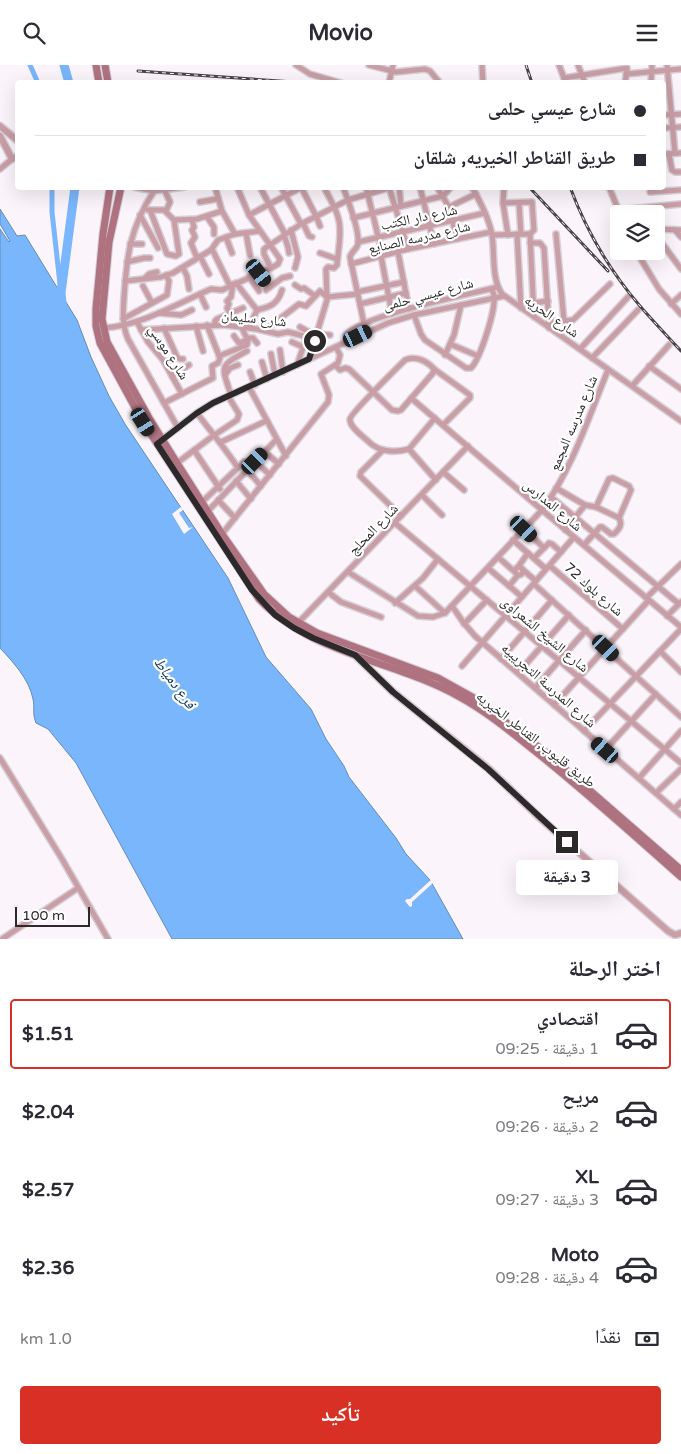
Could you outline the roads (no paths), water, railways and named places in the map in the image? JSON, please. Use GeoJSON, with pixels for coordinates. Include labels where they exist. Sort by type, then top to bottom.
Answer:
{"type":"FeatureCollection","features":[{"type":"Feature","properties":{"kind":"main road"},"geometry":{"type":"LineString","coordinates":[[96,65],[98,80]]}},
{"type":"Feature","properties":{"kind":"main road"},"geometry":{"type":"LineString","coordinates":[[105,65],[108,80]]}},
{"type":"Feature","properties":{"kind":"main road","name":"طريق قليوب, القناطر الخيريه"},"geometry":{"type":"LineString","coordinates":[[109,190],[103,228],[99,273],[96,318],[98,335],[108,359],[252,590],[275,615],[411,672]]}},
{"type":"Feature","properties":{"kind":"main road","name":"طريق قليوب, القناطر الخيريه"},"geometry":{"type":"LineString","coordinates":[[120,190],[109,242],[102,310],[103,328],[110,349],[160,442],[177,463],[222,534],[264,594],[296,625],[313,638],[355,655],[460,689],[486,705],[514,731],[681,870]]}},
{"type":"Feature","properties":{"kind":"main road","name":"طريق قليوب, القناطر الخيريه"},"geometry":{"type":"LineString","coordinates":[[551,760],[681,877]]}},
{"type":"Feature","properties":{"kind":"street"},"geometry":{"type":"LineString","coordinates":[[296,65],[310,74],[330,80]]}},
{"type":"Feature","properties":{"kind":"street"},"geometry":{"type":"LineString","coordinates":[[369,65],[425,69],[430,71],[438,80]]}},
{"type":"Feature","properties":{"kind":"street"},"geometry":{"type":"LineString","coordinates":[[430,71],[432,65]]}},
{"type":"Feature","properties":{"kind":"street"},"geometry":{"type":"LineString","coordinates":[[482,65],[483,80]]}},
{"type":"Feature","properties":{"kind":"street"},"geometry":{"type":"LineString","coordinates":[[559,65],[565,80],[582,75],[627,69],[651,72],[667,67],[681,69]]}},
{"type":"Feature","properties":{"kind":"street"},"geometry":{"type":"LineString","coordinates":[[578,65],[584,80]]}},
{"type":"Feature","properties":{"kind":"street"},"geometry":{"type":"LineString","coordinates":[[651,80],[652,65]]}},
{"type":"Feature","properties":{"kind":"street"},"geometry":{"type":"LineString","coordinates":[[667,67],[673,140],[669,154],[672,170],[676,172],[681,171]]}},
{"type":"Feature","properties":{"kind":"street"},"geometry":{"type":"LineString","coordinates":[[666,115],[681,114]]}},
{"type":"Feature","properties":{"kind":"street"},"geometry":{"type":"LineString","coordinates":[[0,126],[15,138]]}},
{"type":"Feature","properties":{"kind":"street"},"geometry":{"type":"LineString","coordinates":[[666,128],[681,127]]}},
{"type":"Feature","properties":{"kind":"street"},"geometry":{"type":"LineString","coordinates":[[0,136],[15,157],[0,169]]}},
{"type":"Feature","properties":{"kind":"street"},"geometry":{"type":"LineString","coordinates":[[673,140],[681,139]]}},
{"type":"Feature","properties":{"kind":"street"},"geometry":{"type":"LineString","coordinates":[[669,154],[681,153]]}},
{"type":"Feature","properties":{"kind":"street"},"geometry":{"type":"LineString","coordinates":[[149,190],[170,190]]}},
{"type":"Feature","properties":{"kind":"street"},"geometry":{"type":"LineString","coordinates":[[216,190],[222,211],[235,234]]}},
{"type":"Feature","properties":{"kind":"street"},"geometry":{"type":"LineString","coordinates":[[103,328],[124,326],[137,322],[200,293],[210,289],[219,290],[278,264],[280,261],[249,215],[238,190]]}},
{"type":"Feature","properties":{"kind":"street"},"geometry":{"type":"LineString","coordinates":[[262,190],[287,233],[298,257],[295,268]]}},
{"type":"Feature","properties":{"kind":"street"},"geometry":{"type":"LineString","coordinates":[[282,190],[309,236],[312,237]]}},
{"type":"Feature","properties":{"kind":"street"},"geometry":{"type":"LineString","coordinates":[[249,215],[297,190]]}},
{"type":"Feature","properties":{"kind":"street"},"geometry":{"type":"LineString","coordinates":[[302,190],[320,226]]}},
{"type":"Feature","properties":{"kind":"street"},"geometry":{"type":"LineString","coordinates":[[309,359],[327,297],[326,269],[328,267],[335,267],[337,259],[339,221],[326,190]]}},
{"type":"Feature","properties":{"kind":"street"},"geometry":{"type":"LineString","coordinates":[[345,190],[358,242],[357,247],[350,255],[364,324]]}},
{"type":"Feature","properties":{"kind":"street"},"geometry":{"type":"LineString","coordinates":[[367,190],[382,256],[392,314]]}},
{"type":"Feature","properties":{"kind":"street"},"geometry":{"type":"LineString","coordinates":[[271,267],[264,252],[270,244],[316,216],[348,200],[383,190]]}},
{"type":"Feature","properties":{"kind":"street"},"geometry":{"type":"LineString","coordinates":[[391,190],[398,207],[408,249]]}},
{"type":"Feature","properties":{"kind":"street"},"geometry":{"type":"LineString","coordinates":[[398,207],[399,190]]}},
{"type":"Feature","properties":{"kind":"street"},"geometry":{"type":"LineString","coordinates":[[421,190],[434,244]]}},
{"type":"Feature","properties":{"kind":"street"},"geometry":{"type":"LineString","coordinates":[[439,190],[449,207],[457,239]]}},
{"type":"Feature","properties":{"kind":"street"},"geometry":{"type":"LineString","coordinates":[[353,218],[443,196],[448,190]]}},
{"type":"Feature","properties":{"kind":"street","name":"شارع الحريه"},"geometry":{"type":"LineString","coordinates":[[474,190],[485,213],[492,234],[498,287],[504,296],[549,325],[681,421]]}},
{"type":"Feature","properties":{"kind":"street"},"geometry":{"type":"LineString","coordinates":[[504,190],[503,203],[508,235]]}},
{"type":"Feature","properties":{"kind":"street"},"geometry":{"type":"LineString","coordinates":[[610,190],[617,205]]}},
{"type":"Feature","properties":{"kind":"street"},"geometry":{"type":"LineString","coordinates":[[650,192],[681,190]]}},
{"type":"Feature","properties":{"kind":"street"},"geometry":{"type":"LineString","coordinates":[[154,191],[141,212],[130,245],[126,262],[123,319],[128,339],[178,428]]}},
{"type":"Feature","properties":{"kind":"street"},"geometry":{"type":"LineString","coordinates":[[165,191],[170,201],[166,211]]}},
{"type":"Feature","properties":{"kind":"street"},"geometry":{"type":"LineString","coordinates":[[449,207],[476,195]]}},
{"type":"Feature","properties":{"kind":"street"},"geometry":{"type":"LineString","coordinates":[[200,202],[217,199]]}},
{"type":"Feature","properties":{"kind":"street"},"geometry":{"type":"LineString","coordinates":[[503,203],[532,202],[534,230],[530,234],[530,243],[534,317]]}},
{"type":"Feature","properties":{"kind":"street"},"geometry":{"type":"LineString","coordinates":[[519,203],[521,308]]}},
{"type":"Feature","properties":{"kind":"street"},"geometry":{"type":"LineString","coordinates":[[665,206],[681,204]]}},
{"type":"Feature","properties":{"kind":"street"},"geometry":{"type":"LineString","coordinates":[[141,212],[150,210],[166,211],[174,220],[179,254],[176,256],[167,254],[150,210]]}},
{"type":"Feature","properties":{"kind":"street"},"geometry":{"type":"LineString","coordinates":[[174,220],[207,217],[222,211]]}},
{"type":"Feature","properties":{"kind":"street"},"geometry":{"type":"LineString","coordinates":[[141,212],[158,248]]}},
{"type":"Feature","properties":{"kind":"street","name":"شارع دار الكتب"},"geometry":{"type":"LineString","coordinates":[[358,242],[485,213]]}},
{"type":"Feature","properties":{"kind":"street"},"geometry":{"type":"LineString","coordinates":[[207,217],[214,227],[214,234]]}},
{"type":"Feature","properties":{"kind":"street"},"geometry":{"type":"LineString","coordinates":[[192,219],[194,227],[192,230],[195,237],[191,243],[209,274]]}},
{"type":"Feature","properties":{"kind":"street"},"geometry":{"type":"LineString","coordinates":[[665,229],[678,230],[681,237]]}},
{"type":"Feature","properties":{"kind":"street"},"geometry":{"type":"LineString","coordinates":[[125,281],[166,275],[183,268],[212,249],[216,241],[235,234],[260,231]]}},
{"type":"Feature","properties":{"kind":"street"},"geometry":{"type":"LineString","coordinates":[[246,233],[250,255]]}},
{"type":"Feature","properties":{"kind":"street"},"geometry":{"type":"LineString","coordinates":[[287,233],[289,253]]}},
{"type":"Feature","properties":{"kind":"street","name":"شارع مدرسه الصنايع"},"geometry":{"type":"LineString","coordinates":[[351,264],[408,249],[457,239],[492,234],[530,234]]}},
{"type":"Feature","properties":{"kind":"street"},"geometry":{"type":"LineString","coordinates":[[556,234],[564,321]]}},
{"type":"Feature","properties":{"kind":"street"},"geometry":{"type":"LineString","coordinates":[[226,237],[232,253]]}},
{"type":"Feature","properties":{"kind":"street"},"geometry":{"type":"LineString","coordinates":[[530,243],[544,245],[549,325],[574,319],[610,284]]}},
{"type":"Feature","properties":{"kind":"street"},"geometry":{"type":"LineString","coordinates":[[130,245],[142,244]]}},
{"type":"Feature","properties":{"kind":"street"},"geometry":{"type":"LineString","coordinates":[[665,247],[681,269]]}},
{"type":"Feature","properties":{"kind":"street"},"geometry":{"type":"LineString","coordinates":[[212,249],[233,284],[257,311]]}},
{"type":"Feature","properties":{"kind":"street"},"geometry":{"type":"LineString","coordinates":[[398,252],[409,309]]}},
{"type":"Feature","properties":{"kind":"street"},"geometry":{"type":"LineString","coordinates":[[320,253],[337,259]]}},
{"type":"Feature","properties":{"kind":"street"},"geometry":{"type":"LineString","coordinates":[[298,257],[304,259]]}},
{"type":"Feature","properties":{"kind":"street"},"geometry":{"type":"LineString","coordinates":[[126,262],[150,258]]}},
{"type":"Feature","properties":{"kind":"street"},"geometry":{"type":"LineString","coordinates":[[641,260],[648,274],[681,315]]}},
{"type":"Feature","properties":{"kind":"street"},"geometry":{"type":"LineString","coordinates":[[183,268],[189,289]]}},
{"type":"Feature","properties":{"kind":"street"},"geometry":{"type":"LineString","coordinates":[[546,271],[559,270]]}},
{"type":"Feature","properties":{"kind":"street"},"geometry":{"type":"LineString","coordinates":[[145,279],[149,274],[157,272]]}},
{"type":"Feature","properties":{"kind":"street"},"geometry":{"type":"LineString","coordinates":[[259,273],[268,289],[282,278],[290,276]]}},
{"type":"Feature","properties":{"kind":"street"},"geometry":{"type":"LineString","coordinates":[[123,319],[166,295],[169,281],[166,275]]}},
{"type":"Feature","properties":{"kind":"street"},"geometry":{"type":"LineString","coordinates":[[249,277],[259,291]]}},
{"type":"Feature","properties":{"kind":"street"},"geometry":{"type":"LineString","coordinates":[[327,297],[358,293],[404,282]]}},
{"type":"Feature","properties":{"kind":"street"},"geometry":{"type":"LineString","coordinates":[[220,303],[227,301],[231,297],[233,284]]}},
{"type":"Feature","properties":{"kind":"street"},"geometry":{"type":"LineString","coordinates":[[295,285],[301,289],[304,288],[315,296]]}},
{"type":"Feature","properties":{"kind":"street"},"geometry":{"type":"LineString","coordinates":[[143,286],[152,303]]}},
{"type":"Feature","properties":{"kind":"street","name":"شارع عيسي حلمى"},"geometry":{"type":"LineString","coordinates":[[347,342],[345,338],[348,333],[364,324],[409,309],[498,287]]}},
{"type":"Feature","properties":{"kind":"street"},"geometry":{"type":"LineString","coordinates":[[414,315],[425,341],[466,368],[471,368],[486,335],[494,298],[491,289]]}},
{"type":"Feature","properties":{"kind":"street"},"geometry":{"type":"LineString","coordinates":[[249,327],[257,311],[276,303],[282,290]]}},
{"type":"Feature","properties":{"kind":"street"},"geometry":{"type":"LineString","coordinates":[[264,330],[299,304],[306,306],[321,291],[327,297]]}},
{"type":"Feature","properties":{"kind":"street"},"geometry":{"type":"LineString","coordinates":[[200,293],[206,307]]}},
{"type":"Feature","properties":{"kind":"street"},"geometry":{"type":"LineString","coordinates":[[360,304],[406,293]]}},
{"type":"Feature","properties":{"kind":"street"},"geometry":{"type":"LineString","coordinates":[[671,303],[681,295]]}},
{"type":"Feature","properties":{"kind":"street","name":"شارع عيسي حلمى"},"geometry":{"type":"LineString","coordinates":[[160,442],[197,413],[230,395],[379,327],[414,315],[504,296]]}},
{"type":"Feature","properties":{"kind":"street"},"geometry":{"type":"LineString","coordinates":[[580,349],[628,297]]}},
{"type":"Feature","properties":{"kind":"street"},"geometry":{"type":"LineString","coordinates":[[227,301],[227,308],[230,313]]}},
{"type":"Feature","properties":{"kind":"street"},"geometry":{"type":"LineString","coordinates":[[533,303],[548,301]]}},
{"type":"Feature","properties":{"kind":"street"},"geometry":{"type":"LineString","coordinates":[[444,355],[457,325],[461,305]]}},
{"type":"Feature","properties":{"kind":"street"},"geometry":{"type":"LineString","coordinates":[[215,325],[216,320],[243,308]]}},
{"type":"Feature","properties":{"kind":"street"},"geometry":{"type":"LineString","coordinates":[[158,313],[181,315],[192,310]]}},
{"type":"Feature","properties":{"kind":"street"},"geometry":{"type":"LineString","coordinates":[[592,358],[638,310]]}},
{"type":"Feature","properties":{"kind":"street","name":"شارع موسي"},"geometry":{"type":"LineString","coordinates":[[137,322],[148,342],[165,363],[182,394]]}},
{"type":"Feature","properties":{"kind":"street"},"geometry":{"type":"LineString","coordinates":[[164,403],[212,379],[214,375],[212,366],[220,361],[220,356],[207,325]]}},
{"type":"Feature","properties":{"kind":"street","name":"شارع سليمان"},"geometry":{"type":"LineString","coordinates":[[142,330],[207,325],[249,327],[280,334],[288,332],[304,336],[306,339],[303,347]]}},
{"type":"Feature","properties":{"kind":"street"},"geometry":{"type":"LineString","coordinates":[[196,326],[203,351]]}},
{"type":"Feature","properties":{"kind":"street"},"geometry":{"type":"LineString","coordinates":[[177,463],[238,418],[238,411],[230,395],[224,375],[224,366],[245,350],[247,339],[242,327]]}},
{"type":"Feature","properties":{"kind":"street"},"geometry":{"type":"LineString","coordinates":[[300,327],[317,335],[330,335]]}},
{"type":"Feature","properties":{"kind":"street"},"geometry":{"type":"LineString","coordinates":[[164,329],[177,357],[183,359]]}},
{"type":"Feature","properties":{"kind":"street"},"geometry":{"type":"LineString","coordinates":[[234,336],[239,343],[253,337],[257,343]]}},
{"type":"Feature","properties":{"kind":"street"},"geometry":{"type":"LineString","coordinates":[[292,342],[303,347],[297,365]]}},
{"type":"Feature","properties":{"kind":"street"},"geometry":{"type":"LineString","coordinates":[[450,344],[478,356]]}},
{"type":"Feature","properties":{"kind":"street"},"geometry":{"type":"LineString","coordinates":[[632,386],[669,345]]}},
{"type":"Feature","properties":{"kind":"street"},"geometry":{"type":"LineString","coordinates":[[222,534],[328,402],[329,395],[321,373],[338,363],[340,355],[336,347]]}},
{"type":"Feature","properties":{"kind":"street"},"geometry":{"type":"LineString","coordinates":[[220,356],[236,350],[245,350]]}},
{"type":"Feature","properties":{"kind":"street"},"geometry":{"type":"LineString","coordinates":[[236,350],[238,356]]}},
{"type":"Feature","properties":{"kind":"street"},"geometry":{"type":"LineString","coordinates":[[280,350],[283,372]]}},
{"type":"Feature","properties":{"kind":"street"},"geometry":{"type":"LineString","coordinates":[[229,353],[231,360]]}},
{"type":"Feature","properties":{"kind":"street"},"geometry":{"type":"LineString","coordinates":[[292,353],[300,355]]}},
{"type":"Feature","properties":{"kind":"street"},"geometry":{"type":"LineString","coordinates":[[271,354],[275,375]]}},
{"type":"Feature","properties":{"kind":"street"},"geometry":{"type":"LineString","coordinates":[[165,363],[177,357]]}},
{"type":"Feature","properties":{"kind":"street"},"geometry":{"type":"LineString","coordinates":[[435,418],[408,449],[398,451],[383,450],[375,447],[352,425],[350,420],[352,415],[407,358],[412,358],[426,361],[470,395],[443,425]]}},
{"type":"Feature","properties":{"kind":"street"},"geometry":{"type":"LineString","coordinates":[[262,362],[267,379]]}},
{"type":"Feature","properties":{"kind":"street"},"geometry":{"type":"LineString","coordinates":[[172,375],[189,365]]}},
{"type":"Feature","properties":{"kind":"street"},"geometry":{"type":"LineString","coordinates":[[224,375],[230,368],[238,365]]}},
{"type":"Feature","properties":{"kind":"street"},"geometry":{"type":"LineString","coordinates":[[335,365],[340,370],[349,369],[373,393],[395,411],[401,410],[433,373],[434,369]]}},
{"type":"Feature","properties":{"kind":"street"},"geometry":{"type":"LineString","coordinates":[[649,366],[681,389]]}},
{"type":"Feature","properties":{"kind":"street","name":"شارع مدرسه المجمع"},"geometry":{"type":"LineString","coordinates":[[445,613],[542,510],[551,497],[566,469],[608,369]]}},
{"type":"Feature","properties":{"kind":"street"},"geometry":{"type":"LineString","coordinates":[[250,372],[255,385]]}},
{"type":"Feature","properties":{"kind":"street"},"geometry":{"type":"LineString","coordinates":[[249,387],[286,456]]}},
{"type":"Feature","properties":{"kind":"street","name":"شارع المدارس"},"geometry":{"type":"LineString","coordinates":[[411,397],[681,628]]}},
{"type":"Feature","properties":{"kind":"street"},"geometry":{"type":"LineString","coordinates":[[197,413],[213,435],[221,442],[238,469]]}},
{"type":"Feature","properties":{"kind":"street"},"geometry":{"type":"LineString","coordinates":[[221,442],[266,421]]}},
{"type":"Feature","properties":{"kind":"street"},"geometry":{"type":"LineString","coordinates":[[208,511],[276,440]]}},
{"type":"Feature","properties":{"kind":"street","name":"شارع المحلج"},"geometry":{"type":"LineString","coordinates":[[296,625],[468,446]]}},
{"type":"Feature","properties":{"kind":"street"},"geometry":{"type":"LineString","coordinates":[[408,449],[436,480]]}},
{"type":"Feature","properties":{"kind":"street"},"geometry":{"type":"LineString","coordinates":[[194,450],[224,494]]}},
{"type":"Feature","properties":{"kind":"street"},"geometry":{"type":"LineString","coordinates":[[383,450],[361,472],[360,476],[402,516]]}},
{"type":"Feature","properties":{"kind":"street"},"geometry":{"type":"LineString","coordinates":[[265,452],[279,464]]}},
{"type":"Feature","properties":{"kind":"street"},"geometry":{"type":"LineString","coordinates":[[202,502],[244,462],[255,461],[270,475]]}},
{"type":"Feature","properties":{"kind":"street"},"geometry":{"type":"LineString","coordinates":[[247,470],[262,486]]}},
{"type":"Feature","properties":{"kind":"street"},"geometry":{"type":"LineString","coordinates":[[444,472],[464,491]]}},
{"type":"Feature","properties":{"kind":"street"},"geometry":{"type":"LineString","coordinates":[[584,545],[600,526],[614,534],[621,525],[619,518],[631,490],[629,486],[613,478],[609,479],[596,507]]}},
{"type":"Feature","properties":{"kind":"street"},"geometry":{"type":"LineString","coordinates":[[236,481],[251,499]]}},
{"type":"Feature","properties":{"kind":"street"},"geometry":{"type":"LineString","coordinates":[[556,488],[585,505],[596,507],[619,518]]}},
{"type":"Feature","properties":{"kind":"street"},"geometry":{"type":"LineString","coordinates":[[422,495],[442,515]]}},
{"type":"Feature","properties":{"kind":"street"},"geometry":{"type":"LineString","coordinates":[[551,497],[680,603],[667,616]]}},
{"type":"Feature","properties":{"kind":"street"},"geometry":{"type":"LineString","coordinates":[[218,500],[235,518]]}},
{"type":"Feature","properties":{"kind":"street"},"geometry":{"type":"LineString","coordinates":[[565,530],[585,505]]}},
{"type":"Feature","properties":{"kind":"street","name":"شارع الشيخ الشعراوى"},"geometry":{"type":"LineString","coordinates":[[395,523],[681,763]]}},
{"type":"Feature","properties":{"kind":"street"},"geometry":{"type":"LineString","coordinates":[[524,529],[544,548]]}},
{"type":"Feature","properties":{"kind":"street"},"geometry":{"type":"LineString","coordinates":[[462,666],[574,537]]}},
{"type":"Feature","properties":{"kind":"street","name":"شارع بلوك 72"},"geometry":{"type":"LineString","coordinates":[[514,540],[623,629]]}},
{"type":"Feature","properties":{"kind":"street"},"geometry":{"type":"LineString","coordinates":[[534,558],[547,544],[552,544],[561,552]]}},
{"type":"Feature","properties":{"kind":"street"},"geometry":{"type":"LineString","coordinates":[[509,586],[528,553]]}},
{"type":"Feature","properties":{"kind":"street"},"geometry":{"type":"LineString","coordinates":[[498,557],[535,582],[552,600],[681,717]]}},
{"type":"Feature","properties":{"kind":"street"},"geometry":{"type":"LineString","coordinates":[[396,603],[415,586],[438,559]]}},
{"type":"Feature","properties":{"kind":"street"},"geometry":{"type":"LineString","coordinates":[[554,705],[623,629],[658,586],[681,564]]}},
{"type":"Feature","properties":{"kind":"street"},"geometry":{"type":"LineString","coordinates":[[488,568],[522,597]]}},
{"type":"Feature","properties":{"kind":"street"},"geometry":{"type":"LineString","coordinates":[[348,572],[418,616],[433,617],[445,613],[415,586]]}},
{"type":"Feature","properties":{"kind":"street"},"geometry":{"type":"LineString","coordinates":[[328,593],[341,602],[381,617]]}},
{"type":"Feature","properties":{"kind":"street"},"geometry":{"type":"LineString","coordinates":[[464,625],[487,600]]}},
{"type":"Feature","properties":{"kind":"street"},"geometry":{"type":"LineString","coordinates":[[501,659],[552,600]]}},
{"type":"Feature","properties":{"kind":"street","name":"شارع المدرسة التجريبيه"},"geometry":{"type":"LineString","coordinates":[[452,606],[464,625],[482,643],[681,815]]}},
{"type":"Feature","properties":{"kind":"street"},"geometry":{"type":"LineString","coordinates":[[518,673],[569,615]]}},
{"type":"Feature","properties":{"kind":"street"},"geometry":{"type":"LineString","coordinates":[[584,731],[681,628]]}},
{"type":"Feature","properties":{"kind":"street"},"geometry":{"type":"LineString","coordinates":[[535,688],[586,630]]}},
{"type":"Feature","properties":{"kind":"street"},"geometry":{"type":"LineString","coordinates":[[660,651],[681,672]]}},
{"type":"Feature","properties":{"kind":"street"},"geometry":{"type":"LineString","coordinates":[[355,655],[393,692],[488,769],[540,819],[668,931],[675,935],[681,933]]}},
{"type":"Feature","properties":{"kind":"street"},"geometry":{"type":"LineString","coordinates":[[605,750],[656,694]]}},
{"type":"Feature","properties":{"kind":"street"},"geometry":{"type":"LineString","coordinates":[[639,778],[681,731]]}},
{"type":"Feature","properties":{"kind":"street"},"geometry":{"type":"LineString","coordinates":[[0,757],[108,939]]}},
{"type":"Feature","properties":{"kind":"street"},"geometry":{"type":"LineString","coordinates":[[656,793],[681,769]]}},
{"type":"Feature","properties":{"kind":"street"},"geometry":{"type":"LineString","coordinates":[[674,809],[681,801]]}},
{"type":"Feature","properties":{"kind":"street"},"geometry":{"type":"LineString","coordinates":[[2,939],[78,888]]}},
{"type":"Feature","properties":{"kind":"water","name":"فرع دمياط"},"geometry":{"type":"Polygon","coordinates":[[[0,209],[17,236],[25,235],[77,320],[109,396],[125,424],[228,578],[266,657],[311,709],[326,739],[349,777],[406,854],[430,880],[463,939],[172,939],[76,763],[48,729],[36,723],[33,699],[28,685],[20,671],[0,648],[0,229],[10,241],[0,224],[0,209]]]}},
{"type":"Feature","properties":{"kind":"waterway"},"geometry":{"type":"LineString","coordinates":[[30,65],[37,80]]}},
{"type":"Feature","properties":{"kind":"waterway"},"geometry":{"type":"LineString","coordinates":[[64,65],[68,80]]}},
{"type":"Feature","properties":{"kind":"waterway"},"geometry":{"type":"LineString","coordinates":[[52,190],[52,212],[61,293]]}},
{"type":"Feature","properties":{"kind":"waterway"},"geometry":{"type":"LineString","coordinates":[[62,303],[61,293],[75,190]]}},
{"type":"Feature","properties":{"kind":"railway"},"geometry":{"type":"LineString","coordinates":[[526,65],[531,80]]}},
{"type":"Feature","properties":{"kind":"railway"},"geometry":{"type":"LineString","coordinates":[[138,71],[266,80]]}},
{"type":"Feature","properties":{"kind":"railway"},"geometry":{"type":"LineString","coordinates":[[532,190],[608,271]]}},
{"type":"Feature","properties":{"kind":"railway"},"geometry":{"type":"LineString","coordinates":[[571,190],[591,234],[619,279],[640,306],[681,351]]}}]}
